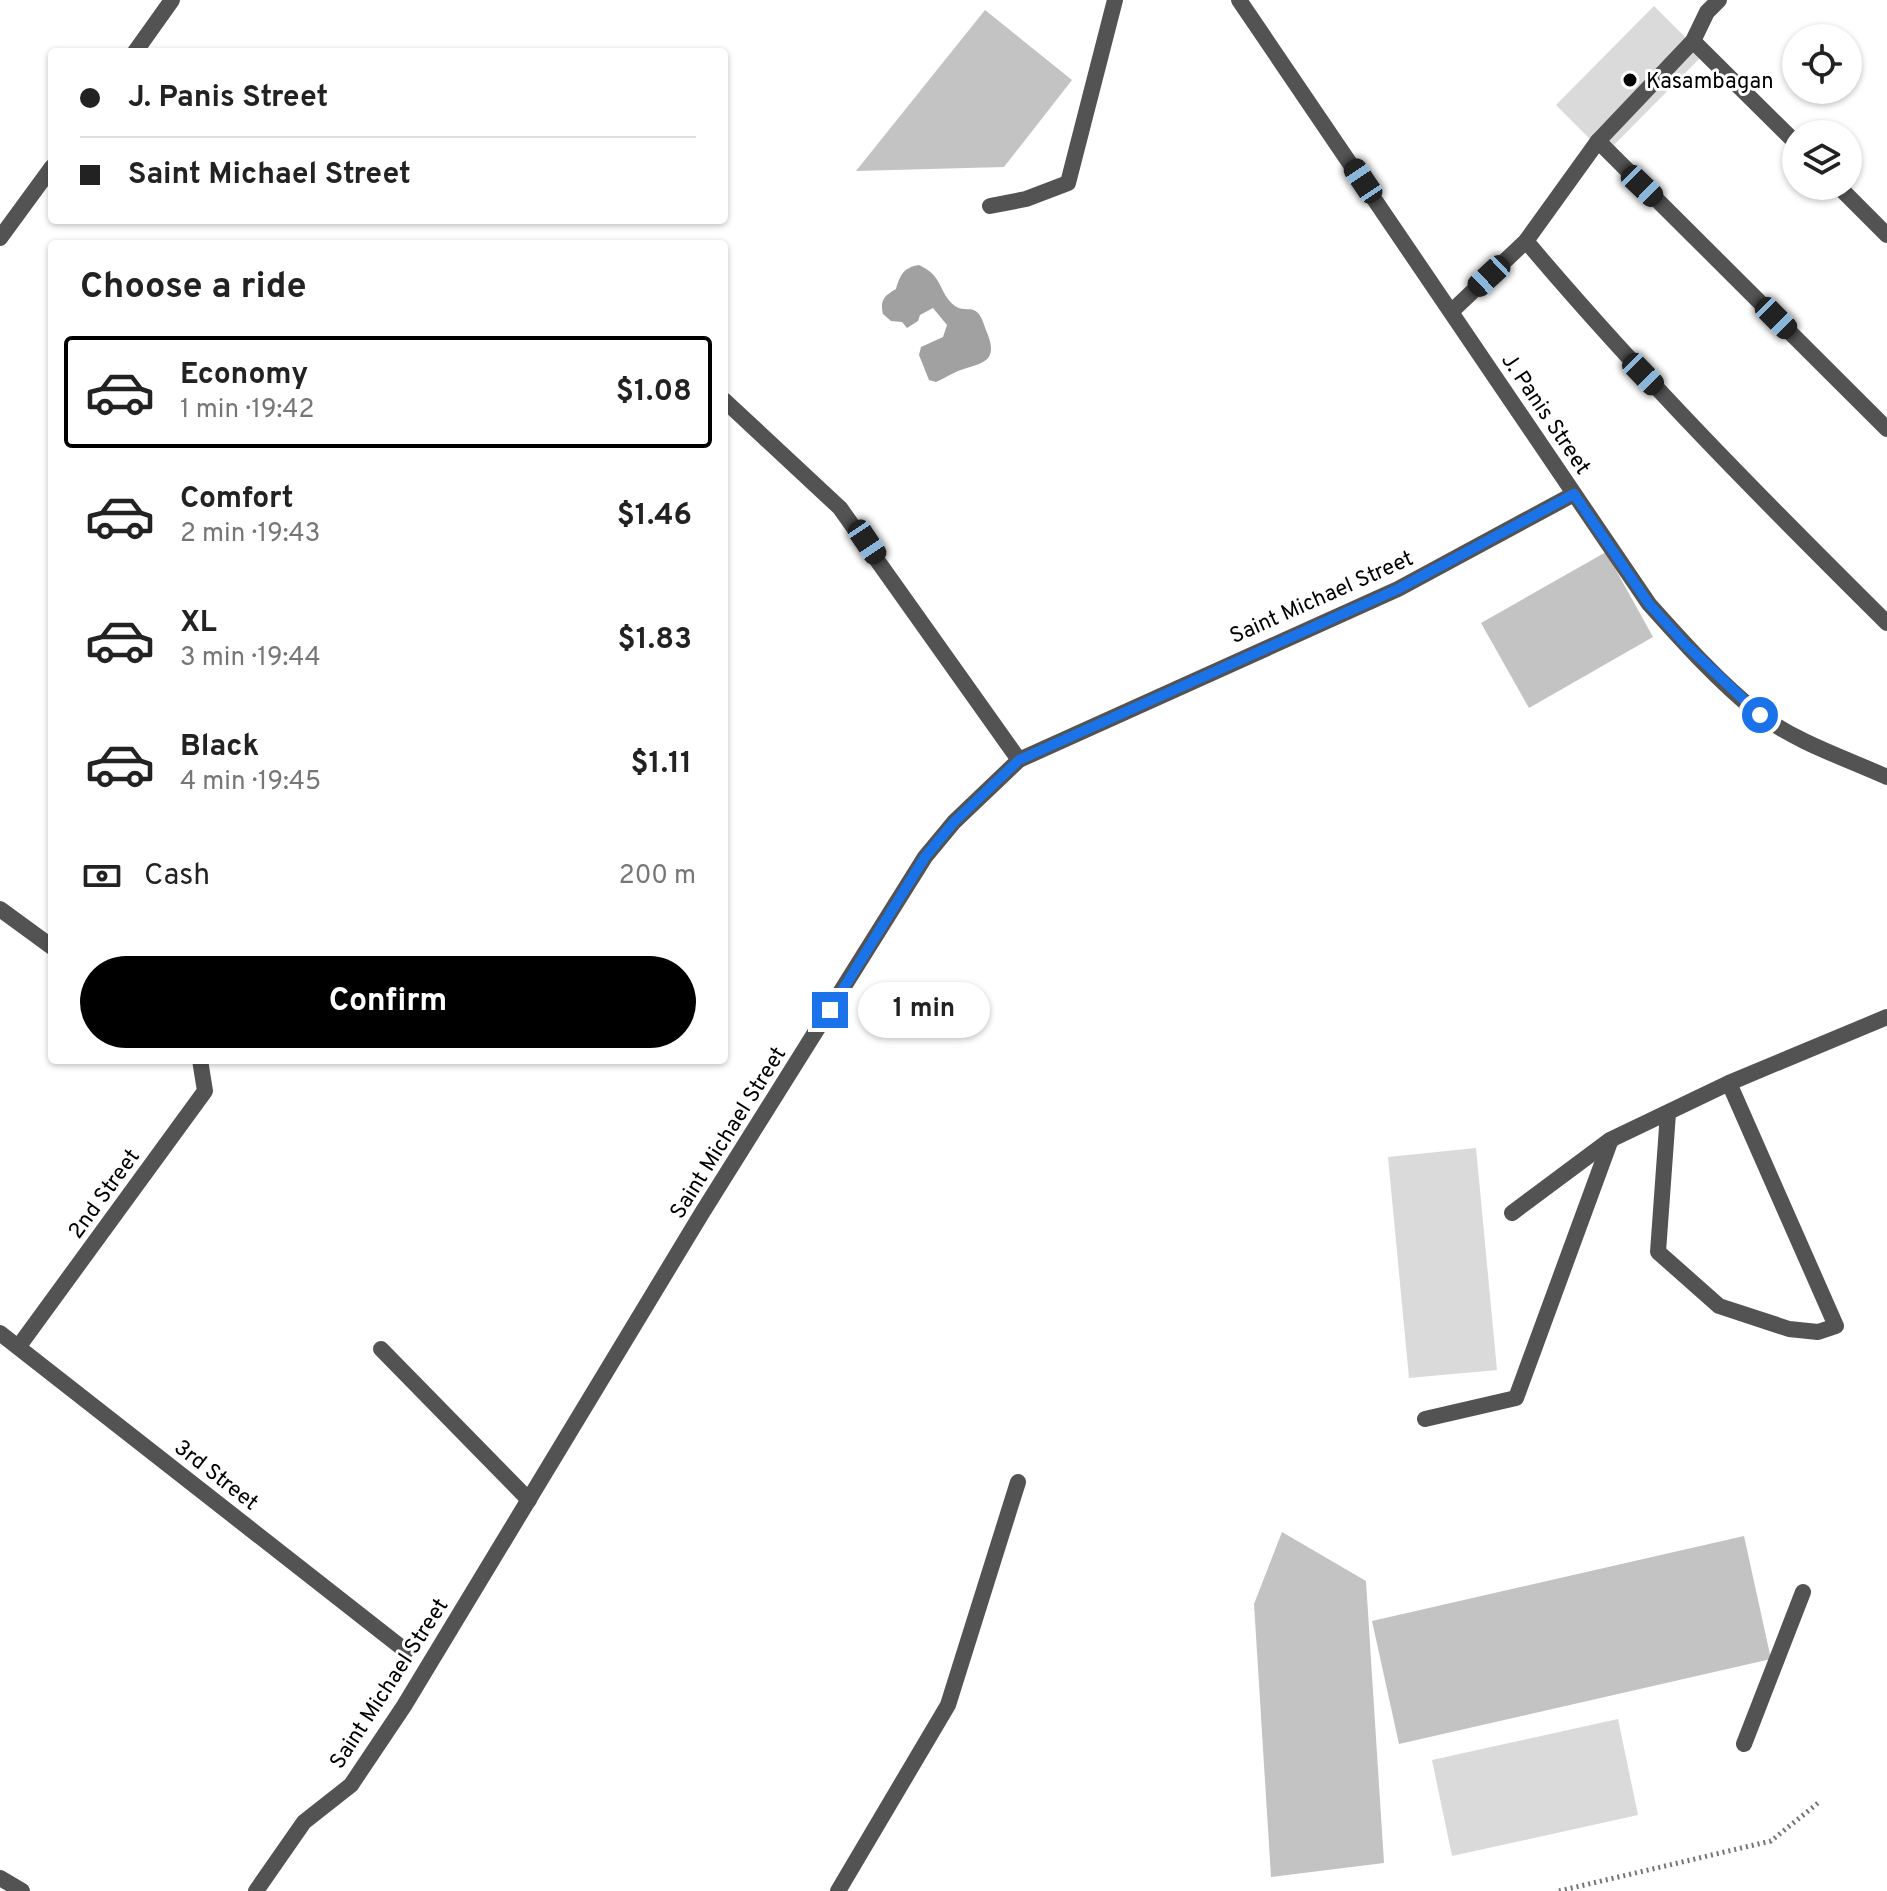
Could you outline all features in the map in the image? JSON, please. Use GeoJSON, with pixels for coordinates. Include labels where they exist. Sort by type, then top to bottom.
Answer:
{"type":"FeatureCollection","features":[{"type":"Feature","properties":{"kind":"street"},"geometry":{"type":"LineString","coordinates":[[138,48],[172,0]]}},
{"type":"Feature","properties":{"kind":"street"},"geometry":{"type":"LineString","coordinates":[[990,206],[1026,199],[1068,183],[1115,0]]}},
{"type":"Feature","properties":{"kind":"street","name":"J. Panis Street"},"geometry":{"type":"LineString","coordinates":[[1239,0],[1649,604],[1760,715],[1801,739],[1887,777]]}},
{"type":"Feature","properties":{"kind":"street"},"geometry":{"type":"LineString","coordinates":[[1452,311],[1526,241],[1598,141],[1693,41],[1707,12],[1719,0]]}},
{"type":"Feature","properties":{"kind":"street"},"geometry":{"type":"LineString","coordinates":[[1693,41],[1782,129]]}},
{"type":"Feature","properties":{"kind":"street"},"geometry":{"type":"LineString","coordinates":[[1598,141],[1887,429]]}},
{"type":"Feature","properties":{"kind":"street"},"geometry":{"type":"LineString","coordinates":[[0,238],[48,172]]}},
{"type":"Feature","properties":{"kind":"street"},"geometry":{"type":"LineString","coordinates":[[1852,200],[1887,235]]}},
{"type":"Feature","properties":{"kind":"street"},"geometry":{"type":"LineString","coordinates":[[1526,241],[1614,343],[1761,498],[1887,623]]}},
{"type":"Feature","properties":{"kind":"street"},"geometry":{"type":"LineString","coordinates":[[728,404],[840,508],[1019,760]]}},
{"type":"Feature","properties":{"kind":"street","name":"Saint Michael Street"},"geometry":{"type":"LineString","coordinates":[[256,1891],[304,1822],[351,1785],[404,1706],[702,1213],[925,857],[954,822],[1019,760],[1398,589],[1574,494]]}},
{"type":"Feature","properties":{"kind":"street"},"geometry":{"type":"LineString","coordinates":[[0,909],[48,944]]}},
{"type":"Feature","properties":{"kind":"street"},"geometry":{"type":"LineString","coordinates":[[1512,1213],[1610,1140],[1729,1083],[1887,1017]]}},
{"type":"Feature","properties":{"kind":"street","name":"2nd Street"},"geometry":{"type":"LineString","coordinates":[[19,1346],[205,1091],[201,1064]]}},
{"type":"Feature","properties":{"kind":"street"},"geometry":{"type":"LineString","coordinates":[[1668,1113],[1658,1252],[1719,1306],[1789,1329],[1818,1332],[1836,1326],[1729,1083]]}},
{"type":"Feature","properties":{"kind":"street"},"geometry":{"type":"LineString","coordinates":[[1425,1419],[1516,1398],[1610,1140]]}},
{"type":"Feature","properties":{"kind":"street","name":"3rd Street"},"geometry":{"type":"LineString","coordinates":[[0,1333],[406,1651]]}},
{"type":"Feature","properties":{"kind":"street"},"geometry":{"type":"LineString","coordinates":[[381,1349],[529,1500]]}},
{"type":"Feature","properties":{"kind":"street"},"geometry":{"type":"LineString","coordinates":[[838,1891],[948,1705],[1018,1482]]}},
{"type":"Feature","properties":{"kind":"street"},"geometry":{"type":"LineString","coordinates":[[1744,1744],[1803,1592]]}},
{"type":"Feature","properties":{"kind":"street"},"geometry":{"type":"LineString","coordinates":[[0,1878],[22,1891]]}},
{"type":"Feature","properties":{"kind":"path"},"geometry":{"type":"LineString","coordinates":[[1559,1891],[1771,1841],[1818,1803]]}},
{"type":"Feature","properties":{"kind":"shaded area","name":"Kasambagan"},"geometry":{"type":"Polygon","coordinates":[[[1654,6],[1703,55],[1605,154],[1556,105],[1654,6]]]}},
{"type":"Feature","properties":{"kind":"shaded area"},"geometry":{"type":"Polygon","coordinates":[[[919,265],[933,274],[955,306],[978,313],[990,341],[987,360],[936,382],[929,380],[919,355],[921,347],[943,337],[947,325],[933,308],[907,328],[902,322],[891,321],[882,309],[884,299],[896,289],[903,272],[919,265]]]}},
{"type":"Feature","properties":{"kind":"shaded area"},"geometry":{"type":"Polygon","coordinates":[[[1476,1148],[1497,1370],[1409,1378],[1388,1157],[1476,1148]]]}},
{"type":"Feature","properties":{"kind":"shaded area"},"geometry":{"type":"Polygon","coordinates":[[[1618,1719],[1638,1815],[1452,1856],[1432,1760],[1618,1719]]]}},
{"type":"Feature","properties":{"kind":"building"},"geometry":{"type":"Polygon","coordinates":[[[985,10],[1072,80],[1004,167],[856,171],[985,10]]]}},
{"type":"Feature","properties":{"kind":"building"},"geometry":{"type":"Polygon","coordinates":[[[1606,552],[1653,637],[1529,708],[1481,623],[1606,552]]]}},
{"type":"Feature","properties":{"kind":"building"},"geometry":{"type":"Polygon","coordinates":[[[1282,1532],[1366,1581],[1384,1863],[1271,1877],[1254,1604],[1282,1532]]]}},
{"type":"Feature","properties":{"kind":"building"},"geometry":{"type":"Polygon","coordinates":[[[1744,1536],[1771,1659],[1399,1744],[1372,1621],[1744,1536]]]}},
{"type":"Feature","properties":{"kind":"place","name":"Kasambagan"},"geometry":{"type":"Point","coordinates":[1630,80]}},
{"type":"Feature","properties":{"kind":"route"},"geometry":{"type":"LineString","coordinates":[[830,1010],[925,857],[954,822],[1019,760],[1242,656],[1398,589],[1574,494],[1649,604],[1685,644],[1760,715]]}}]}
